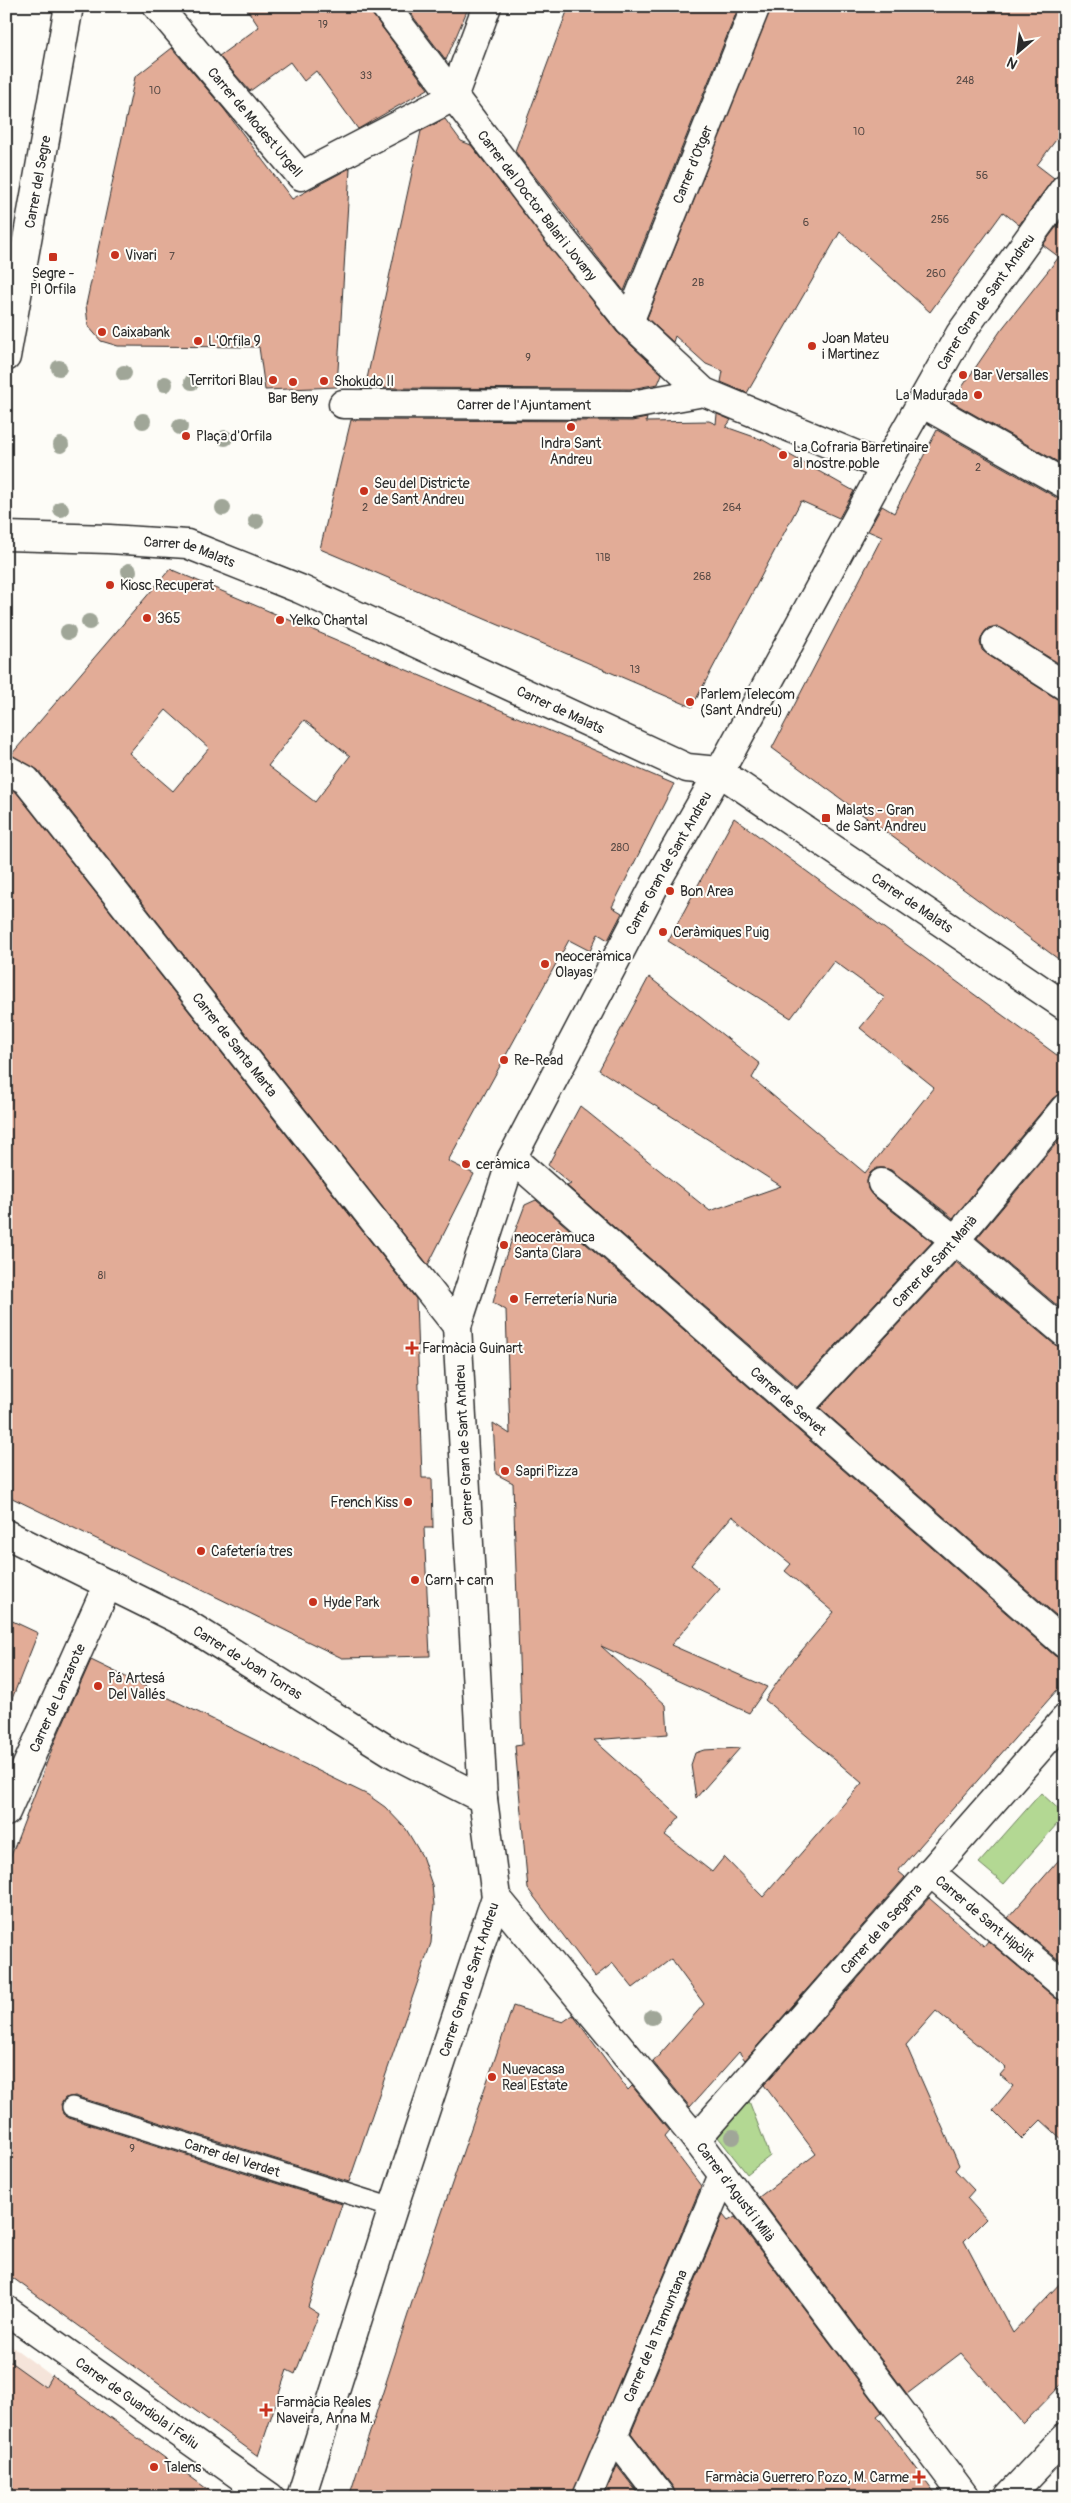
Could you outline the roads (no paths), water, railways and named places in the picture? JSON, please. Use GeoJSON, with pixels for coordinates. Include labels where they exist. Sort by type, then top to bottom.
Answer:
{"type":"FeatureCollection","features":[{"type":"Feature","properties":{"kind":"street","name":"Carrer del Segre"},"geometry":{"type":"LineString","coordinates":[[6,357],[69,6]]}},
{"type":"Feature","properties":{"kind":"street","name":"Carrer de Modest Urgell"},"geometry":{"type":"LineString","coordinates":[[157,6],[301,176],[453,97]]}},
{"type":"Feature","properties":{"kind":"street","name":"Carrer del Doctor Balari i Jovany"},"geometry":{"type":"LineString","coordinates":[[385,6],[453,97],[629,322],[704,392]]}},
{"type":"Feature","properties":{"kind":"street"},"geometry":{"type":"LineString","coordinates":[[453,97],[487,6]]}},
{"type":"Feature","properties":{"kind":"street","name":"Carrer d'Otger"},"geometry":{"type":"LineString","coordinates":[[629,322],[756,6]]}},
{"type":"Feature","properties":{"kind":"street","name":"Carrer Gran de Sant Andreu"},"geometry":{"type":"LineString","coordinates":[[301,2497],[392,2208],[496,1897],[483,1799],[457,1326],[512,1158],[658,878],[960,334],[1065,188]]}},
{"type":"Feature","properties":{"kind":"street"},"geometry":{"type":"LineString","coordinates":[[704,392],[885,467]]}},
{"type":"Feature","properties":{"kind":"street","name":"Carrer de l'Ajuntament"},"geometry":{"type":"LineString","coordinates":[[343,404],[632,405],[704,392]]}},
{"type":"Feature","properties":{"kind":"street"},"geometry":{"type":"LineString","coordinates":[[922,403],[1065,484]]}},
{"type":"Feature","properties":{"kind":"street","name":"Carrer de Malats"},"geometry":{"type":"LineString","coordinates":[[6,536],[109,539],[187,544],[300,589],[687,768],[718,771],[1065,1006]]}},
{"type":"Feature","properties":{"kind":"street"},"geometry":{"type":"LineString","coordinates":[[996,642],[1065,686]]}},
{"type":"Feature","properties":{"kind":"street","name":"Carrer de Santa Marta"},"geometry":{"type":"LineString","coordinates":[[6,769],[26,780],[457,1326]]}},
{"type":"Feature","properties":{"kind":"street","name":"Carrer de Sant Marià"},"geometry":{"type":"LineString","coordinates":[[798,1409],[955,1240],[1065,1108]]}},
{"type":"Feature","properties":{"kind":"street","name":"Carrer de Servet"},"geometry":{"type":"LineString","coordinates":[[512,1158],[1065,1644]]}},
{"type":"Feature","properties":{"kind":"street"},"geometry":{"type":"LineString","coordinates":[[882,1183],[955,1240],[1065,1333]]}},
{"type":"Feature","properties":{"kind":"street","name":"Carrer de Joan Torras"},"geometry":{"type":"LineString","coordinates":[[6,1534],[182,1621],[396,1755],[483,1799]]}},
{"type":"Feature","properties":{"kind":"street","name":"Carrer de Lanzarote"},"geometry":{"type":"LineString","coordinates":[[6,1812],[108,1584]]}},
{"type":"Feature","properties":{"kind":"street","name":"Carrer de la Segarra"},"geometry":{"type":"LineString","coordinates":[[696,2139],[1065,1719]]}},
{"type":"Feature","properties":{"kind":"street","name":"Carrer de Sant Hipòlit"},"geometry":{"type":"LineString","coordinates":[[930,1872],[1065,1986]]}},
{"type":"Feature","properties":{"kind":"street","name":"Carrer d'Agustí i Milà"},"geometry":{"type":"LineString","coordinates":[[496,1897],[696,2139],[965,2497]]}},
{"type":"Feature","properties":{"kind":"street","name":"Carrer de la Tramuntana"},"geometry":{"type":"LineString","coordinates":[[587,2497],[723,2175]]}},
{"type":"Feature","properties":{"kind":"street","name":"Carrer de Guardiola i Feliu"},"geometry":{"type":"LineString","coordinates":[[6,2310],[270,2497]]}},
{"type":"Feature","properties":{"kind":"street"},"geometry":{"type":"LineString","coordinates":[[614,2436],[661,2497]]}},
{"type":"Feature","properties":{"kind":"street"},"geometry":{"type":"LineString","coordinates":[[1008,2497],[1065,2437]]}},
{"type":"Feature","properties":{"kind":"lane","name":"Carrer del Verdet"},"geometry":{"type":"LineString","coordinates":[[72,2107],[392,2208]]}},
{"type":"Feature","properties":{"kind":"place","name":"Vivari"},"geometry":{"type":"Point","coordinates":[115,255]}},
{"type":"Feature","properties":{"kind":"place","name":"Segre - Pl Orfila"},"geometry":{"type":"Point","coordinates":[53,257]}},
{"type":"Feature","properties":{"kind":"place","name":"Caixabank"},"geometry":{"type":"Point","coordinates":[102,332]}},
{"type":"Feature","properties":{"kind":"place","name":"L'Orfila 9"},"geometry":{"type":"Point","coordinates":[198,341]}},
{"type":"Feature","properties":{"kind":"place","name":"Joan Mateu i Martinez"},"geometry":{"type":"Point","coordinates":[812,346]}},
{"type":"Feature","properties":{"kind":"place","name":"Bar Versalles"},"geometry":{"type":"Point","coordinates":[963,375]}},
{"type":"Feature","properties":{"kind":"place","name":"Territori Blau"},"geometry":{"type":"Point","coordinates":[273,380]}},
{"type":"Feature","properties":{"kind":"place","name":"Shokudo II"},"geometry":{"type":"Point","coordinates":[324,381]}},
{"type":"Feature","properties":{"kind":"place","name":"Bar Beny"},"geometry":{"type":"Point","coordinates":[293,382]}},
{"type":"Feature","properties":{"kind":"place","name":"La Madurada"},"geometry":{"type":"Point","coordinates":[978,395]}},
{"type":"Feature","properties":{"kind":"place","name":"Indra Sant Andreu"},"geometry":{"type":"Point","coordinates":[571,427]}},
{"type":"Feature","properties":{"kind":"place","name":"Plaça d'Orfila"},"geometry":{"type":"Point","coordinates":[186,436]}},
{"type":"Feature","properties":{"kind":"place","name":"La Cofraria Barretinaire al nostre poble"},"geometry":{"type":"Point","coordinates":[783,455]}},
{"type":"Feature","properties":{"kind":"place","name":"Seu del Districte de Sant Andreu"},"geometry":{"type":"Point","coordinates":[364,491]}},
{"type":"Feature","properties":{"kind":"place","name":"Kiosc Recuperat"},"geometry":{"type":"Point","coordinates":[110,585]}},
{"type":"Feature","properties":{"kind":"place","name":"365"},"geometry":{"type":"Point","coordinates":[147,618]}},
{"type":"Feature","properties":{"kind":"place","name":"Yelko Chantal"},"geometry":{"type":"Point","coordinates":[280,620]}},
{"type":"Feature","properties":{"kind":"place","name":"Parlem Telecom (Sant Andreu)"},"geometry":{"type":"Point","coordinates":[690,702]}},
{"type":"Feature","properties":{"kind":"place","name":"Malats - Gran de Sant Andreu"},"geometry":{"type":"Point","coordinates":[826,818]}},
{"type":"Feature","properties":{"kind":"place","name":"Bon Area"},"geometry":{"type":"Point","coordinates":[670,891]}},
{"type":"Feature","properties":{"kind":"place","name":"Ceràmiques Puig"},"geometry":{"type":"Point","coordinates":[663,932]}},
{"type":"Feature","properties":{"kind":"place","name":"neoceràmica Olayas"},"geometry":{"type":"Point","coordinates":[545,964]}},
{"type":"Feature","properties":{"kind":"place","name":"Re-Read"},"geometry":{"type":"Point","coordinates":[504,1060]}},
{"type":"Feature","properties":{"kind":"place","name":"ceràmica"},"geometry":{"type":"Point","coordinates":[466,1164]}},
{"type":"Feature","properties":{"kind":"place","name":"neoceràmuca Santa Clara"},"geometry":{"type":"Point","coordinates":[504,1245]}},
{"type":"Feature","properties":{"kind":"place","name":"Ferretería Nuria"},"geometry":{"type":"Point","coordinates":[514,1299]}},
{"type":"Feature","properties":{"kind":"place","name":"Farmàcia Guinart"},"geometry":{"type":"Point","coordinates":[412,1348]}},
{"type":"Feature","properties":{"kind":"place","name":"Sapri Pizza"},"geometry":{"type":"Point","coordinates":[505,1471]}},
{"type":"Feature","properties":{"kind":"place","name":"French Kiss"},"geometry":{"type":"Point","coordinates":[408,1502]}},
{"type":"Feature","properties":{"kind":"place","name":"Cafetería tres"},"geometry":{"type":"Point","coordinates":[201,1551]}},
{"type":"Feature","properties":{"kind":"place","name":"Carn + carn"},"geometry":{"type":"Point","coordinates":[415,1580]}},
{"type":"Feature","properties":{"kind":"place","name":"Hyde Park"},"geometry":{"type":"Point","coordinates":[313,1602]}},
{"type":"Feature","properties":{"kind":"place","name":"Pá Artesá Del Vallés"},"geometry":{"type":"Point","coordinates":[98,1686]}},
{"type":"Feature","properties":{"kind":"place","name":"Nuevacasa Real Estate"},"geometry":{"type":"Point","coordinates":[492,2077]}},
{"type":"Feature","properties":{"kind":"place","name":"Farmàcia Reales Naveira, Anna M."},"geometry":{"type":"Point","coordinates":[266,2410]}},
{"type":"Feature","properties":{"kind":"place","name":"Talens"},"geometry":{"type":"Point","coordinates":[154,2467]}},
{"type":"Feature","properties":{"kind":"place","name":"Farmàcia Guerrero Pozo, M. Carme"},"geometry":{"type":"Point","coordinates":[919,2477]}}]}
